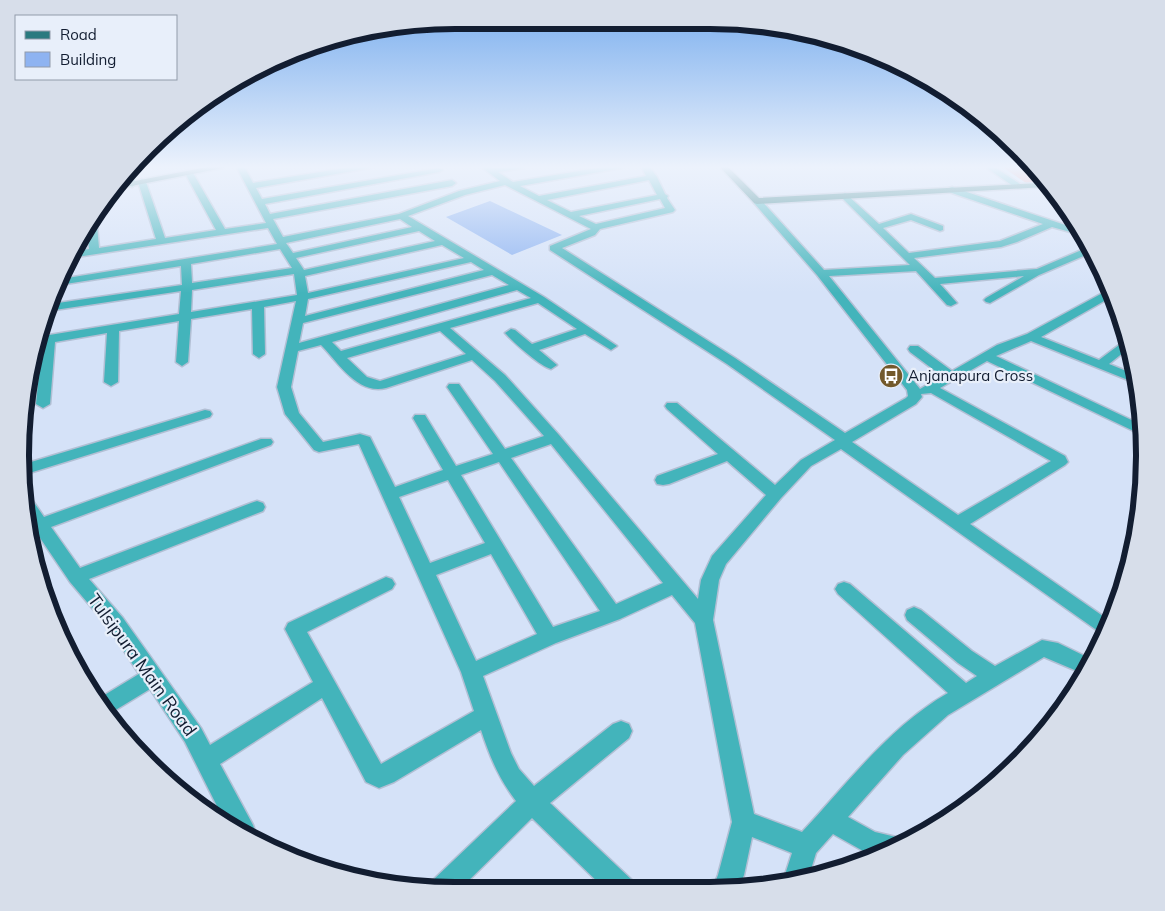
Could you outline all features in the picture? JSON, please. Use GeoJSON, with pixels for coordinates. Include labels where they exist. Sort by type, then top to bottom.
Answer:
{"type":"FeatureCollection","features":[{"type":"Feature","properties":{"kind":"street"},"geometry":{"type":"LineString","coordinates":[[151,209],[161,241]]}},
{"type":"Feature","properties":{"kind":"street"},"geometry":{"type":"LineString","coordinates":[[209,209],[222,232]]}},
{"type":"Feature","properties":{"kind":"street"},"geometry":{"type":"LineString","coordinates":[[263,209],[299,272],[303,297],[284,387],[292,414],[320,447],[360,439],[365,440],[471,672],[501,757],[511,776],[532,802],[616,882]]}},
{"type":"Feature","properties":{"kind":"street"},"geometry":{"type":"LineString","coordinates":[[80,254],[222,232],[330,209]]}},
{"type":"Feature","properties":{"kind":"street"},"geometry":{"type":"LineString","coordinates":[[66,281],[282,244],[401,216],[421,209]]}},
{"type":"Feature","properties":{"kind":"street"},"geometry":{"type":"LineString","coordinates":[[562,209],[595,227],[669,211],[670,209]]}},
{"type":"Feature","properties":{"kind":"street"},"geometry":{"type":"LineString","coordinates":[[573,214],[601,209]]}},
{"type":"Feature","properties":{"kind":"street"},"geometry":{"type":"LineString","coordinates":[[764,209],[821,273],[914,390],[915,397]]}},
{"type":"Feature","properties":{"kind":"street"},"geometry":{"type":"LineString","coordinates":[[857,209],[952,303]]}},
{"type":"Feature","properties":{"kind":"street"},"geometry":{"type":"LineString","coordinates":[[1008,209],[1071,230]]}},
{"type":"Feature","properties":{"kind":"street"},"geometry":{"type":"LineString","coordinates":[[401,216],[519,286],[612,346]]}},
{"type":"Feature","properties":{"kind":"street"},"geometry":{"type":"LineString","coordinates":[[876,228],[912,217],[940,228]]}},
{"type":"Feature","properties":{"kind":"street"},"geometry":{"type":"LineString","coordinates":[[906,256],[1001,244],[1052,223]]}},
{"type":"Feature","properties":{"kind":"street"},"geometry":{"type":"LineString","coordinates":[[595,227],[596,230],[592,233],[554,248],[731,361],[1101,625]]}},
{"type":"Feature","properties":{"kind":"street"},"geometry":{"type":"LineString","coordinates":[[291,256],[420,228]]}},
{"type":"Feature","properties":{"kind":"street"},"geometry":{"type":"LineString","coordinates":[[92,232],[94,252]]}},
{"type":"Feature","properties":{"kind":"street"},"geometry":{"type":"LineString","coordinates":[[55,307],[187,286],[299,272],[442,242]]}},
{"type":"Feature","properties":{"kind":"street"},"geometry":{"type":"LineString","coordinates":[[990,300],[1039,272],[1084,252]]}},
{"type":"Feature","properties":{"kind":"street"},"geometry":{"type":"LineString","coordinates":[[45,340],[303,297],[472,259]]}},
{"type":"Feature","properties":{"kind":"street"},"geometry":{"type":"LineString","coordinates":[[182,362],[187,286],[186,261]]}},
{"type":"Feature","properties":{"kind":"street"},"geometry":{"type":"LineString","coordinates":[[821,273],[917,268]]}},
{"type":"Feature","properties":{"kind":"street"},"geometry":{"type":"LineString","coordinates":[[298,321],[494,271]]}},
{"type":"Feature","properties":{"kind":"street"},"geometry":{"type":"LineString","coordinates":[[932,281],[1039,272]]}},
{"type":"Feature","properties":{"kind":"street"},"geometry":{"type":"LineString","coordinates":[[292,349],[519,286]]}},
{"type":"Feature","properties":{"kind":"street"},"geometry":{"type":"LineString","coordinates":[[728,881],[744,822],[704,620],[710,580],[718,561],[775,494],[806,463],[915,397],[952,378],[1013,342],[1031,337],[1105,295]]}},
{"type":"Feature","properties":{"kind":"street"},"geometry":{"type":"LineString","coordinates":[[339,356],[540,299]]}},
{"type":"Feature","properties":{"kind":"street"},"geometry":{"type":"LineString","coordinates":[[258,304],[259,354]]}},
{"type":"Feature","properties":{"kind":"street"},"geometry":{"type":"LineString","coordinates":[[112,382],[113,328]]}},
{"type":"Feature","properties":{"kind":"street"},"geometry":{"type":"LineString","coordinates":[[442,328],[500,378],[554,438],[704,620]]}},
{"type":"Feature","properties":{"kind":"street"},"geometry":{"type":"LineString","coordinates":[[529,349],[586,330]]}},
{"type":"Feature","properties":{"kind":"street"},"geometry":{"type":"LineString","coordinates":[[512,333],[529,349],[551,365]]}},
{"type":"Feature","properties":{"kind":"street"},"geometry":{"type":"LineString","coordinates":[[1031,337],[1129,377]]}},
{"type":"Feature","properties":{"kind":"street"},"geometry":{"type":"LineString","coordinates":[[324,341],[366,384],[373,386],[473,356]]}},
{"type":"Feature","properties":{"kind":"street"},"geometry":{"type":"LineString","coordinates":[[1100,365],[1123,347]]}},
{"type":"Feature","properties":{"kind":"street"},"geometry":{"type":"LineString","coordinates":[[42,349],[43,404]]}},
{"type":"Feature","properties":{"kind":"street"},"geometry":{"type":"LineString","coordinates":[[914,349],[952,378]]}},
{"type":"Feature","properties":{"kind":"street"},"geometry":{"type":"LineString","coordinates":[[989,357],[1135,428]]}},
{"type":"Feature","properties":{"kind":"street"},"geometry":{"type":"LineString","coordinates":[[454,387],[503,454],[613,614]]}},
{"type":"Feature","properties":{"kind":"street"},"geometry":{"type":"LineString","coordinates":[[931,388],[1060,459],[1060,462],[958,524]]}},
{"type":"Feature","properties":{"kind":"street"},"geometry":{"type":"LineString","coordinates":[[672,406],[775,494]]}},
{"type":"Feature","properties":{"kind":"street"},"geometry":{"type":"LineString","coordinates":[[29,468],[205,414]]}},
{"type":"Feature","properties":{"kind":"street"},"geometry":{"type":"LineString","coordinates":[[420,418],[548,636]]}},
{"type":"Feature","properties":{"kind":"street"},"geometry":{"type":"LineString","coordinates":[[390,494],[554,438]]}},
{"type":"Feature","properties":{"kind":"street"},"geometry":{"type":"LineString","coordinates":[[33,517],[266,442]]}},
{"type":"Feature","properties":{"kind":"street"},"geometry":{"type":"LineString","coordinates":[[663,480],[729,455]]}},
{"type":"Feature","properties":{"kind":"street"},"geometry":{"type":"LineString","coordinates":[[76,577],[257,507]]}},
{"type":"Feature","properties":{"kind":"street","name":"Tulsipura Main Road"},"geometry":{"type":"LineString","coordinates":[[33,517],[76,577],[116,623],[193,735],[238,823]]}},
{"type":"Feature","properties":{"kind":"street"},"geometry":{"type":"LineString","coordinates":[[426,572],[496,546]]}},
{"type":"Feature","properties":{"kind":"street"},"geometry":{"type":"LineString","coordinates":[[386,584],[295,629],[374,774],[379,777],[486,716]]}},
{"type":"Feature","properties":{"kind":"street"},"geometry":{"type":"LineString","coordinates":[[471,672],[548,636],[613,614],[676,585]]}},
{"type":"Feature","properties":{"kind":"street"},"geometry":{"type":"LineString","coordinates":[[844,589],[964,694]]}},
{"type":"Feature","properties":{"kind":"street"},"geometry":{"type":"LineString","coordinates":[[914,615],[965,657],[994,676]]}},
{"type":"Feature","properties":{"kind":"street"},"geometry":{"type":"LineString","coordinates":[[797,873],[806,846],[895,748],[941,708],[1042,648],[1051,648],[1082,664]]}},
{"type":"Feature","properties":{"kind":"street"},"geometry":{"type":"LineString","coordinates":[[108,703],[153,676]]}},
{"type":"Feature","properties":{"kind":"street"},"geometry":{"type":"LineString","coordinates":[[206,760],[325,685]]}},
{"type":"Feature","properties":{"kind":"street"},"geometry":{"type":"LineString","coordinates":[[450,882],[532,802],[621,731]]}},
{"type":"Feature","properties":{"kind":"street"},"geometry":{"type":"LineString","coordinates":[[830,819],[872,844],[883,845]]}},
{"type":"Feature","properties":{"kind":"street"},"geometry":{"type":"LineString","coordinates":[[744,822],[806,846]]}},
{"type":"Feature","properties":{"kind":"building"},"geometry":{"type":"Polygon","coordinates":[[[469,209],[506,209],[562,235],[512,255],[446,217],[469,209]]]}},
{"type":"Feature","properties":{"kind":"place","name":"Anjanapura Cross"},"geometry":{"type":"Point","coordinates":[891,376]}}]}
